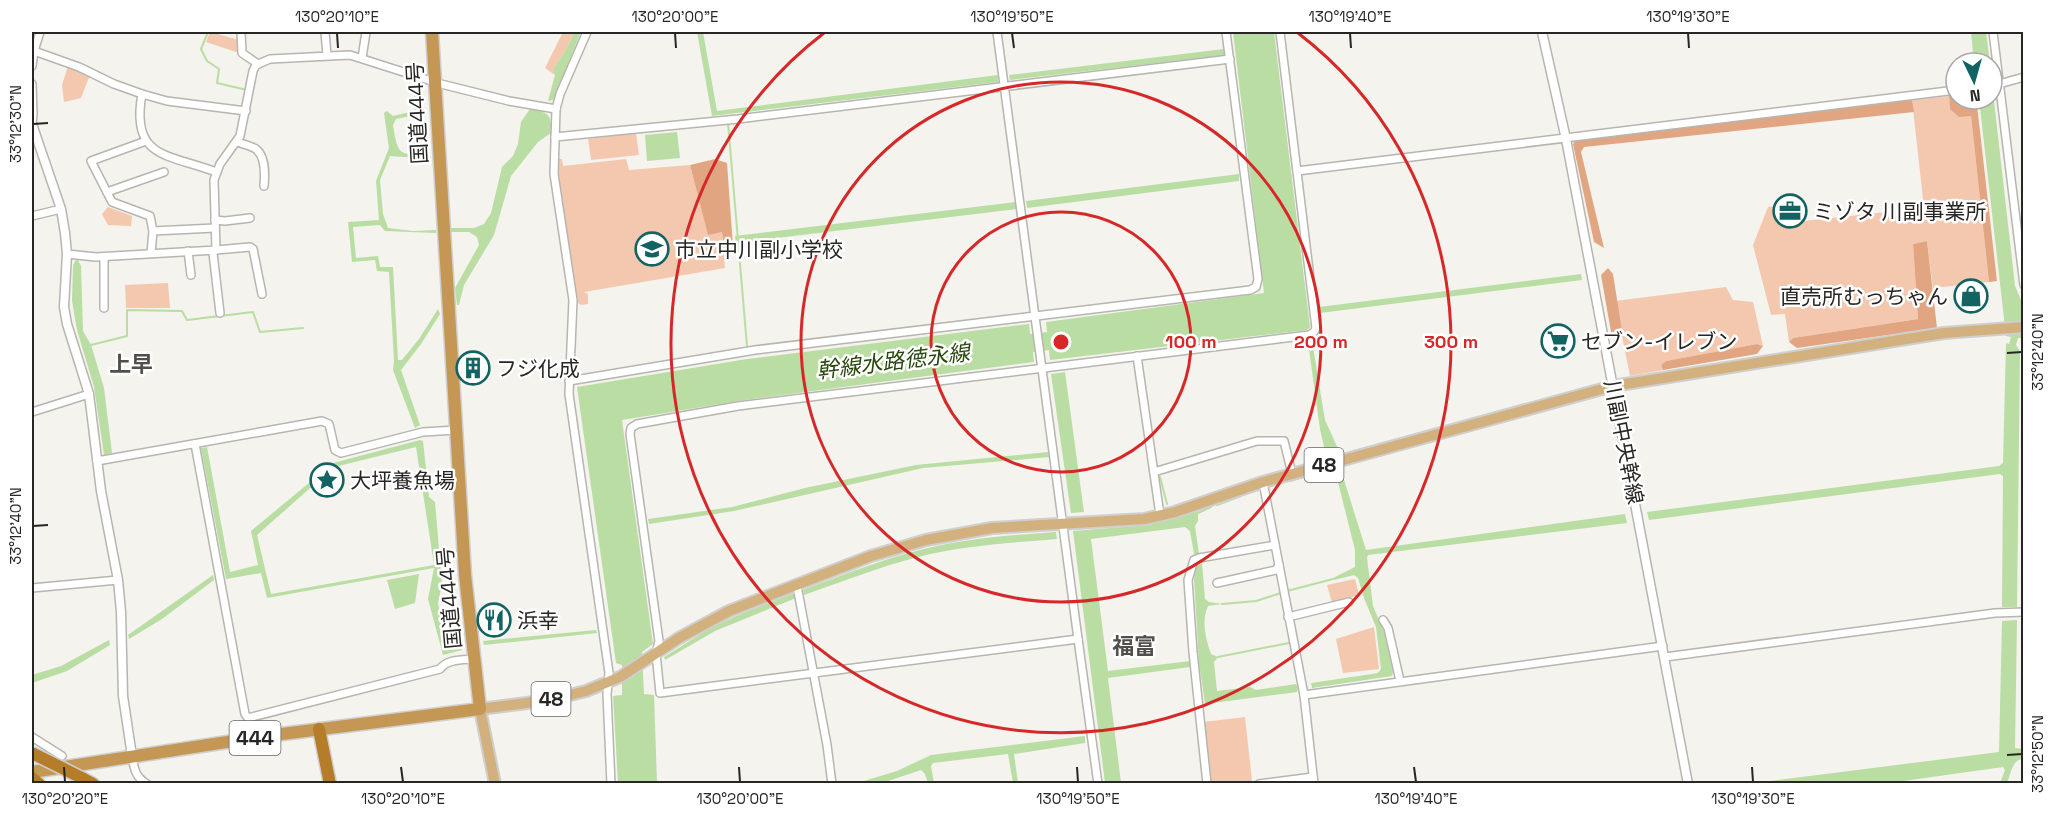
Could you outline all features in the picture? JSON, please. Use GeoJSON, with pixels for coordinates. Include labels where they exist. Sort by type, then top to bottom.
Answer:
{"type":"FeatureCollection","features":[{"type":"Feature","properties":{"kind":"highway","name":"国道444号"},"geometry":{"type":"LineString","coordinates":[[432,32],[465,575],[480,709]]}},
{"type":"Feature","properties":{"kind":"highway","name":"444"},"geometry":{"type":"LineString","coordinates":[[32,772],[319,729],[480,709]]}},
{"type":"Feature","properties":{"kind":"highway"},"geometry":{"type":"LineString","coordinates":[[319,729],[330,783]]}},
{"type":"Feature","properties":{"kind":"highway"},"geometry":{"type":"LineString","coordinates":[[32,753],[88,781]]}},
{"type":"Feature","properties":{"kind":"highway"},"geometry":{"type":"LineString","coordinates":[[32,778],[39,783]]}},
{"type":"Feature","properties":{"kind":"main road","name":"48"},"geometry":{"type":"LineString","coordinates":[[480,709],[550,700],[586,691],[620,676],[679,638],[729,611],[871,556],[926,540],[992,528],[1144,519],[1175,512],[1263,482],[1613,386],[1944,333],[2024,327]]}},
{"type":"Feature","properties":{"kind":"main road"},"geometry":{"type":"LineString","coordinates":[[480,709],[495,783]]}},
{"type":"Feature","properties":{"kind":"street"},"geometry":{"type":"LineString","coordinates":[[32,66],[33,48],[40,32]]}},
{"type":"Feature","properties":{"kind":"street"},"geometry":{"type":"LineString","coordinates":[[241,32],[242,53],[258,64]]}},
{"type":"Feature","properties":{"kind":"street"},"geometry":{"type":"LineString","coordinates":[[325,32],[327,55]]}},
{"type":"Feature","properties":{"kind":"street"},"geometry":{"type":"LineString","coordinates":[[362,58],[366,32]]}},
{"type":"Feature","properties":{"kind":"street"},"geometry":{"type":"LineString","coordinates":[[587,32],[560,94],[556,109],[554,174],[573,300],[572,367],[569,394],[609,682],[607,694],[611,783]]}},
{"type":"Feature","properties":{"kind":"street"},"geometry":{"type":"LineString","coordinates":[[997,32],[1098,783]]}},
{"type":"Feature","properties":{"kind":"street"},"geometry":{"type":"LineString","coordinates":[[569,381],[755,350],[1250,290],[1256,287],[1258,279],[1226,32]]}},
{"type":"Feature","properties":{"kind":"street"},"geometry":{"type":"LineString","coordinates":[[1078,639],[660,693],[656,653],[659,641],[631,428],[637,424],[738,406],[1309,335],[1314,332],[1316,328],[1280,32]]}},
{"type":"Feature","properties":{"kind":"street","name":"川副中央幹線"},"geometry":{"type":"LineString","coordinates":[[1542,32],[1566,139],[1688,783]]}},
{"type":"Feature","properties":{"kind":"street"},"geometry":{"type":"LineString","coordinates":[[1994,32],[1995,51]]}},
{"type":"Feature","properties":{"kind":"street"},"geometry":{"type":"LineString","coordinates":[[33,48],[142,94],[167,100],[246,111]]}},
{"type":"Feature","properties":{"kind":"street"},"geometry":{"type":"LineString","coordinates":[[220,313],[213,253],[216,250],[214,180],[216,172],[237,142],[243,126],[253,70],[258,64],[270,59],[327,55],[362,58],[435,82],[509,101],[556,109]]}},
{"type":"Feature","properties":{"kind":"street"},"geometry":{"type":"LineString","coordinates":[[555,137],[726,120],[1230,59]]}},
{"type":"Feature","properties":{"kind":"street"},"geometry":{"type":"LineString","coordinates":[[2004,83],[2024,78]]}},
{"type":"Feature","properties":{"kind":"street"},"geometry":{"type":"LineString","coordinates":[[32,84],[32,124],[61,209],[67,254],[64,293],[67,324],[89,394],[97,461],[118,580],[123,696],[132,756],[135,772],[147,783]]}},
{"type":"Feature","properties":{"kind":"street"},"geometry":{"type":"LineString","coordinates":[[1297,171],[1944,92]]}},
{"type":"Feature","properties":{"kind":"street"},"geometry":{"type":"LineString","coordinates":[[142,94],[139,107],[140,125],[146,141],[154,151],[216,172]]}},
{"type":"Feature","properties":{"kind":"street"},"geometry":{"type":"LineString","coordinates":[[2000,111],[2024,285]]}},
{"type":"Feature","properties":{"kind":"street"},"geometry":{"type":"LineString","coordinates":[[146,141],[92,161],[112,201],[150,216],[153,231],[151,253]]}},
{"type":"Feature","properties":{"kind":"street"},"geometry":{"type":"LineString","coordinates":[[237,142],[256,149],[261,155],[265,172],[264,186]]}},
{"type":"Feature","properties":{"kind":"street"},"geometry":{"type":"LineString","coordinates":[[107,192],[164,172]]}},
{"type":"Feature","properties":{"kind":"street"},"geometry":{"type":"LineString","coordinates":[[32,216],[61,209]]}},
{"type":"Feature","properties":{"kind":"street"},"geometry":{"type":"LineString","coordinates":[[215,220],[250,218]]}},
{"type":"Feature","properties":{"kind":"street"},"geometry":{"type":"LineString","coordinates":[[153,231],[215,228]]}},
{"type":"Feature","properties":{"kind":"street"},"geometry":{"type":"LineString","coordinates":[[67,254],[104,257],[250,247],[253,249],[262,294]]}},
{"type":"Feature","properties":{"kind":"street"},"geometry":{"type":"LineString","coordinates":[[188,251],[191,275]]}},
{"type":"Feature","properties":{"kind":"street"},"geometry":{"type":"LineString","coordinates":[[104,257],[104,309]]}},
{"type":"Feature","properties":{"kind":"street"},"geometry":{"type":"LineString","coordinates":[[1137,356],[1160,515]]}},
{"type":"Feature","properties":{"kind":"street"},"geometry":{"type":"LineString","coordinates":[[32,412],[89,394]]}},
{"type":"Feature","properties":{"kind":"street"},"geometry":{"type":"LineString","coordinates":[[97,461],[322,421],[329,424],[335,450],[341,453],[423,432],[456,430]]}},
{"type":"Feature","properties":{"kind":"street"},"geometry":{"type":"LineString","coordinates":[[1154,472],[1257,441],[1284,441],[1292,474]]}},
{"type":"Feature","properties":{"kind":"street"},"geometry":{"type":"LineString","coordinates":[[195,444],[245,714],[248,718],[440,669],[449,662],[474,659]]}},
{"type":"Feature","properties":{"kind":"street"},"geometry":{"type":"LineString","coordinates":[[1259,783],[1314,780],[1304,695],[1263,482]]}},
{"type":"Feature","properties":{"kind":"street"},"geometry":{"type":"LineString","coordinates":[[1207,783],[1192,652],[1188,580],[1194,560],[1275,545]]}},
{"type":"Feature","properties":{"kind":"street"},"geometry":{"type":"LineString","coordinates":[[1217,583],[1276,570],[1279,565]]}},
{"type":"Feature","properties":{"kind":"street"},"geometry":{"type":"LineString","coordinates":[[32,588],[118,580]]}},
{"type":"Feature","properties":{"kind":"street"},"geometry":{"type":"LineString","coordinates":[[797,586],[832,783]]}},
{"type":"Feature","properties":{"kind":"street"},"geometry":{"type":"LineString","coordinates":[[1288,617],[1349,602]]}},
{"type":"Feature","properties":{"kind":"street"},"geometry":{"type":"LineString","coordinates":[[1665,657],[2024,612]]}},
{"type":"Feature","properties":{"kind":"street"},"geometry":{"type":"LineString","coordinates":[[1383,620],[1388,628],[1400,681]]}},
{"type":"Feature","properties":{"kind":"street"},"geometry":{"type":"LineString","coordinates":[[1304,695],[1663,646]]}},
{"type":"Feature","properties":{"kind":"street"},"geometry":{"type":"LineString","coordinates":[[32,737],[62,756]]}},
{"type":"Feature","properties":{"kind":"shaded area"},"geometry":{"type":"Polygon","coordinates":[[[210,32],[239,40],[239,53],[206,42],[210,32]]]}},
{"type":"Feature","properties":{"kind":"shaded area"},"geometry":{"type":"Polygon","coordinates":[[[563,32],[574,32],[553,70],[555,75],[545,68],[563,32]]]}},
{"type":"Feature","properties":{"kind":"shaded area"},"geometry":{"type":"Polygon","coordinates":[[[68,66],[90,75],[81,98],[64,102],[62,85],[68,66]]]}},
{"type":"Feature","properties":{"kind":"shaded area"},"geometry":{"type":"Polygon","coordinates":[[[1944,97],[1944,111],[1956,111],[1971,116],[1989,282],[1933,288],[1927,241],[1913,244],[1918,319],[1793,338],[1789,342],[1785,314],[1771,315],[1753,245],[1768,207],[1799,203],[1803,221],[1924,208],[1912,100],[1944,97]]]}},
{"type":"Feature","properties":{"kind":"shaded area"},"geometry":{"type":"Polygon","coordinates":[[[1912,100],[1914,112],[1584,147],[1581,152],[1604,248],[1594,242],[1573,144],[1575,141],[1912,100]]]}},
{"type":"Feature","properties":{"kind":"shaded area"},"geometry":{"type":"Polygon","coordinates":[[[1952,111],[1978,111],[1997,281],[1989,282],[1971,116],[1959,117],[1952,111]]]}},
{"type":"Feature","properties":{"kind":"shaded area"},"geometry":{"type":"Polygon","coordinates":[[[636,133],[639,155],[591,160],[588,139],[636,133]]]}},
{"type":"Feature","properties":{"kind":"shaded area"},"geometry":{"type":"Polygon","coordinates":[[[558,159],[562,159],[563,166],[626,159],[629,170],[690,165],[708,234],[722,232],[725,268],[584,292],[588,294],[588,304],[581,305],[578,303],[560,189],[558,159]]]}},
{"type":"Feature","properties":{"kind":"shaded area"},"geometry":{"type":"Polygon","coordinates":[[[715,159],[727,163],[733,247],[724,248],[722,232],[708,235],[690,165],[715,159]]]}},
{"type":"Feature","properties":{"kind":"shaded area"},"geometry":{"type":"Polygon","coordinates":[[[108,207],[132,216],[131,226],[108,225],[102,214],[108,207]]]}},
{"type":"Feature","properties":{"kind":"shaded area"},"geometry":{"type":"Polygon","coordinates":[[[1927,241],[1937,328],[1797,348],[1789,342],[1793,338],[1918,319],[1913,244],[1927,241]]]}},
{"type":"Feature","properties":{"kind":"shaded area"},"geometry":{"type":"Polygon","coordinates":[[[1608,268],[1613,274],[1622,331],[1616,334],[1611,332],[1601,275],[1608,268]]]}},
{"type":"Feature","properties":{"kind":"shaded area"},"geometry":{"type":"Polygon","coordinates":[[[168,283],[170,308],[126,308],[125,285],[168,283]]]}},
{"type":"Feature","properties":{"kind":"shaded area"},"geometry":{"type":"Polygon","coordinates":[[[1726,287],[1733,300],[1753,302],[1763,346],[1757,344],[1666,361],[1661,365],[1663,370],[1630,376],[1615,301],[1726,287]]]}},
{"type":"Feature","properties":{"kind":"shaded area"},"geometry":{"type":"Polygon","coordinates":[[[1757,344],[1763,346],[1757,354],[1663,370],[1661,365],[1666,361],[1757,344]]]}},
{"type":"Feature","properties":{"kind":"shaded area"},"geometry":{"type":"Polygon","coordinates":[[[1355,579],[1359,595],[1332,603],[1327,585],[1355,579]]]}},
{"type":"Feature","properties":{"kind":"shaded area"},"geometry":{"type":"Polygon","coordinates":[[[1374,627],[1379,669],[1343,673],[1336,639],[1374,627]]]}},
{"type":"Feature","properties":{"kind":"shaded area"},"geometry":{"type":"Polygon","coordinates":[[[1245,717],[1252,781],[1211,783],[1204,722],[1245,717]]]}},
{"type":"Feature","properties":{"kind":"water"},"geometry":{"type":"Polygon","coordinates":[[[574,32],[581,32],[553,100],[548,101],[555,75],[553,70],[574,32]]]}},
{"type":"Feature","properties":{"kind":"water"},"geometry":{"type":"Polygon","coordinates":[[[697,32],[703,32],[717,111],[998,75],[998,82],[712,116],[697,32]]]}},
{"type":"Feature","properties":{"kind":"water","name":"幹線水路徳永線"},"geometry":{"type":"Polygon","coordinates":[[[1233,32],[1274,32],[1310,327],[1307,330],[1050,360],[1049,350],[1033,352],[1034,362],[745,400],[622,420],[653,644],[642,652],[644,694],[654,695],[657,783],[618,783],[613,696],[622,695],[622,665],[616,663],[577,387],[747,359],[1029,324],[1030,334],[1047,332],[1046,322],[1264,293],[1233,32]]]}},
{"type":"Feature","properties":{"kind":"water"},"geometry":{"type":"Polygon","coordinates":[[[1971,32],[1986,32],[1988,51],[1973,51],[1971,32]]]}},
{"type":"Feature","properties":{"kind":"water"},"geometry":{"type":"Polygon","coordinates":[[[1224,49],[1225,55],[1010,80],[1009,75],[1224,49]]]}},
{"type":"Feature","properties":{"kind":"water"},"geometry":{"type":"Polygon","coordinates":[[[414,79],[418,81],[419,114],[396,119],[393,125],[395,135],[402,152],[430,155],[431,159],[390,156],[380,180],[383,214],[388,228],[413,231],[436,230],[436,233],[385,231],[380,225],[353,227],[356,258],[378,256],[380,267],[393,267],[398,360],[402,360],[419,339],[438,309],[440,314],[401,370],[420,425],[415,428],[393,370],[389,272],[377,271],[375,260],[352,262],[348,222],[379,220],[376,181],[389,148],[384,113],[387,111],[393,116],[414,111],[414,79]]]}},
{"type":"Feature","properties":{"kind":"water"},"geometry":{"type":"Polygon","coordinates":[[[530,109],[548,115],[551,122],[551,133],[538,142],[511,176],[494,235],[464,285],[459,305],[457,305],[455,288],[479,245],[477,237],[469,232],[451,232],[451,228],[474,228],[484,224],[491,213],[502,167],[513,156],[518,144],[521,122],[530,109]]]}},
{"type":"Feature","properties":{"kind":"water"},"geometry":{"type":"Polygon","coordinates":[[[1980,111],[1995,111],[2015,286],[2023,305],[2023,338],[2018,338],[2016,345],[2020,351],[2017,607],[2002,607],[2003,476],[2000,474],[1649,520],[1647,512],[1999,466],[2003,463],[2006,343],[2009,344],[2011,337],[2006,336],[1980,111]]]}},
{"type":"Feature","properties":{"kind":"water"},"geometry":{"type":"Polygon","coordinates":[[[677,132],[680,158],[647,161],[645,135],[677,132]]]}},
{"type":"Feature","properties":{"kind":"water"},"geometry":{"type":"Polygon","coordinates":[[[1239,174],[1239,181],[1027,208],[1026,201],[1239,174]]]}},
{"type":"Feature","properties":{"kind":"water"},"geometry":{"type":"Polygon","coordinates":[[[1016,202],[1017,209],[736,243],[735,236],[1016,202]]]}},
{"type":"Feature","properties":{"kind":"water"},"geometry":{"type":"Polygon","coordinates":[[[76,260],[81,266],[83,331],[91,345],[104,388],[112,453],[104,455],[94,387],[77,330],[72,301],[73,265],[76,260]]]}},
{"type":"Feature","properties":{"kind":"water"},"geometry":{"type":"Polygon","coordinates":[[[1581,274],[1582,280],[1320,313],[1319,307],[1581,274]]]}},
{"type":"Feature","properties":{"kind":"water"},"geometry":{"type":"Polygon","coordinates":[[[1312,341],[1325,420],[1339,451],[1326,455],[1320,429],[1308,342],[1312,341]]]}},
{"type":"Feature","properties":{"kind":"water"},"geometry":{"type":"Polygon","coordinates":[[[1065,372],[1084,512],[1071,513],[1051,374],[1065,372]]]}},
{"type":"Feature","properties":{"kind":"water"},"geometry":{"type":"Polygon","coordinates":[[[423,441],[429,497],[435,502],[442,584],[438,603],[445,639],[451,645],[461,645],[462,650],[443,655],[428,599],[434,568],[267,598],[261,573],[226,579],[201,448],[207,447],[230,572],[258,565],[251,531],[333,463],[423,441]],[[416,447],[334,467],[257,535],[271,594],[434,565],[416,447]]]}},
{"type":"Feature","properties":{"kind":"water"},"geometry":{"type":"Polygon","coordinates":[[[1048,452],[1049,457],[923,468],[734,511],[649,524],[648,519],[732,507],[805,488],[916,465],[1048,452]]]}},
{"type":"Feature","properties":{"kind":"water"},"geometry":{"type":"Polygon","coordinates":[[[1340,467],[1366,550],[1625,514],[1627,523],[1368,555],[1373,606],[1384,632],[1392,676],[1312,688],[1311,683],[1378,673],[1381,669],[1376,627],[1358,578],[1354,575],[1334,580],[1333,578],[1355,567],[1355,550],[1336,474],[1318,473],[1340,467]]]}},
{"type":"Feature","properties":{"kind":"water"},"geometry":{"type":"Polygon","coordinates":[[[1198,511],[1198,521],[1195,526],[1199,554],[1197,555],[1194,554],[1190,531],[1185,527],[1091,539],[1108,671],[1190,661],[1190,667],[1108,678],[1121,783],[1105,783],[1073,531],[1148,525],[1198,511]]]}},
{"type":"Feature","properties":{"kind":"water"},"geometry":{"type":"Polygon","coordinates":[[[1056,532],[1057,539],[970,547],[918,557],[804,595],[803,590],[878,562],[940,545],[1056,532]]]}},
{"type":"Feature","properties":{"kind":"water"},"geometry":{"type":"Polygon","coordinates":[[[1202,563],[1205,599],[1222,604],[1208,606],[1205,618],[1209,649],[1211,654],[1218,657],[1214,662],[1217,691],[1250,687],[1256,690],[1296,684],[1297,692],[1205,704],[1199,663],[1194,579],[1196,567],[1202,563]]]}},
{"type":"Feature","properties":{"kind":"water"},"geometry":{"type":"Polygon","coordinates":[[[419,574],[415,603],[395,609],[387,580],[419,574]]]}},
{"type":"Feature","properties":{"kind":"water"},"geometry":{"type":"Polygon","coordinates":[[[213,575],[214,580],[162,619],[129,639],[128,635],[213,575]]]}},
{"type":"Feature","properties":{"kind":"water"},"geometry":{"type":"Polygon","coordinates":[[[795,593],[796,598],[715,631],[665,660],[664,657],[709,629],[795,593]]]}},
{"type":"Feature","properties":{"kind":"water"},"geometry":{"type":"Polygon","coordinates":[[[2017,620],[2015,748],[2023,749],[2023,759],[2014,764],[2007,783],[2000,783],[2005,770],[2003,767],[1882,784],[1755,783],[1999,752],[2002,621],[2017,620]]]}},
{"type":"Feature","properties":{"kind":"water"},"geometry":{"type":"Polygon","coordinates":[[[596,630],[597,633],[484,645],[483,641],[596,630]]]}},
{"type":"Feature","properties":{"kind":"water"},"geometry":{"type":"Polygon","coordinates":[[[109,640],[110,645],[67,671],[32,683],[32,675],[61,666],[109,640]]]}},
{"type":"Feature","properties":{"kind":"water"},"geometry":{"type":"Polygon","coordinates":[[[1085,736],[1085,743],[1014,754],[1018,783],[1013,783],[1008,754],[933,763],[931,766],[934,783],[928,783],[921,770],[885,782],[857,783],[897,771],[931,755],[1085,736]]]}},
{"type":"Feature","properties":{"kind":"waterway"},"geometry":{"type":"LineString","coordinates":[[208,32],[201,49],[207,61],[219,69],[217,83],[247,90]]}},
{"type":"Feature","properties":{"kind":"waterway"},"geometry":{"type":"LineString","coordinates":[[728,123],[747,346]]}},
{"type":"Feature","properties":{"kind":"waterway"},"geometry":{"type":"LineString","coordinates":[[91,345],[127,336],[127,310],[182,311],[187,320],[253,312],[260,332],[303,328]]}},
{"type":"Feature","properties":{"kind":"waterway"},"geometry":{"type":"LineString","coordinates":[[1290,481],[1311,475]]}},
{"type":"Feature","properties":{"kind":"waterway"},"geometry":{"type":"LineString","coordinates":[[1160,477],[1167,504]]}},
{"type":"Feature","properties":{"kind":"waterway"},"geometry":{"type":"LineString","coordinates":[[1268,487],[1282,483]]}},
{"type":"Feature","properties":{"kind":"waterway"},"geometry":{"type":"LineString","coordinates":[[1247,493],[1259,489]]}},
{"type":"Feature","properties":{"kind":"waterway"},"geometry":{"type":"LineString","coordinates":[[1217,505],[1241,496]]}},
{"type":"Feature","properties":{"kind":"waterway"},"geometry":{"type":"LineString","coordinates":[[1198,513],[1211,507]]}},
{"type":"Feature","properties":{"kind":"waterway"},"geometry":{"type":"LineString","coordinates":[[1287,591],[1333,579]]}},
{"type":"Feature","properties":{"kind":"waterway"},"geometry":{"type":"LineString","coordinates":[[1222,604],[1256,601],[1281,593]]}},
{"type":"Feature","properties":{"kind":"waterway"},"geometry":{"type":"LineString","coordinates":[[1218,657],[1289,643]]}},
{"type":"Feature","properties":{"kind":"place","name":"ミゾタ 川副事業所"},"geometry":{"type":"Point","coordinates":[1790,211]}},
{"type":"Feature","properties":{"kind":"place","name":"市立中川副小学校"},"geometry":{"type":"Point","coordinates":[652,249]}},
{"type":"Feature","properties":{"kind":"place","name":"直売所むっちゃん"},"geometry":{"type":"Point","coordinates":[1971,296]}},
{"type":"Feature","properties":{"kind":"place","name":"セブン-イレブン"},"geometry":{"type":"Point","coordinates":[1558,341]}},
{"type":"Feature","properties":{"kind":"place","name":"フジ化成"},"geometry":{"type":"Point","coordinates":[473,368]}},
{"type":"Feature","properties":{"kind":"place","name":"大坪養魚場"},"geometry":{"type":"Point","coordinates":[327,480]}},
{"type":"Feature","properties":{"kind":"place","name":"浜幸"},"geometry":{"type":"Point","coordinates":[494,620]}},
{"type":"Feature","properties":{"kind":"district","name":"上早"},"geometry":{"type":"Point","coordinates":[131,364]}},
{"type":"Feature","properties":{"kind":"district","name":"福富"},"geometry":{"type":"Point","coordinates":[1134,646]}}]}
